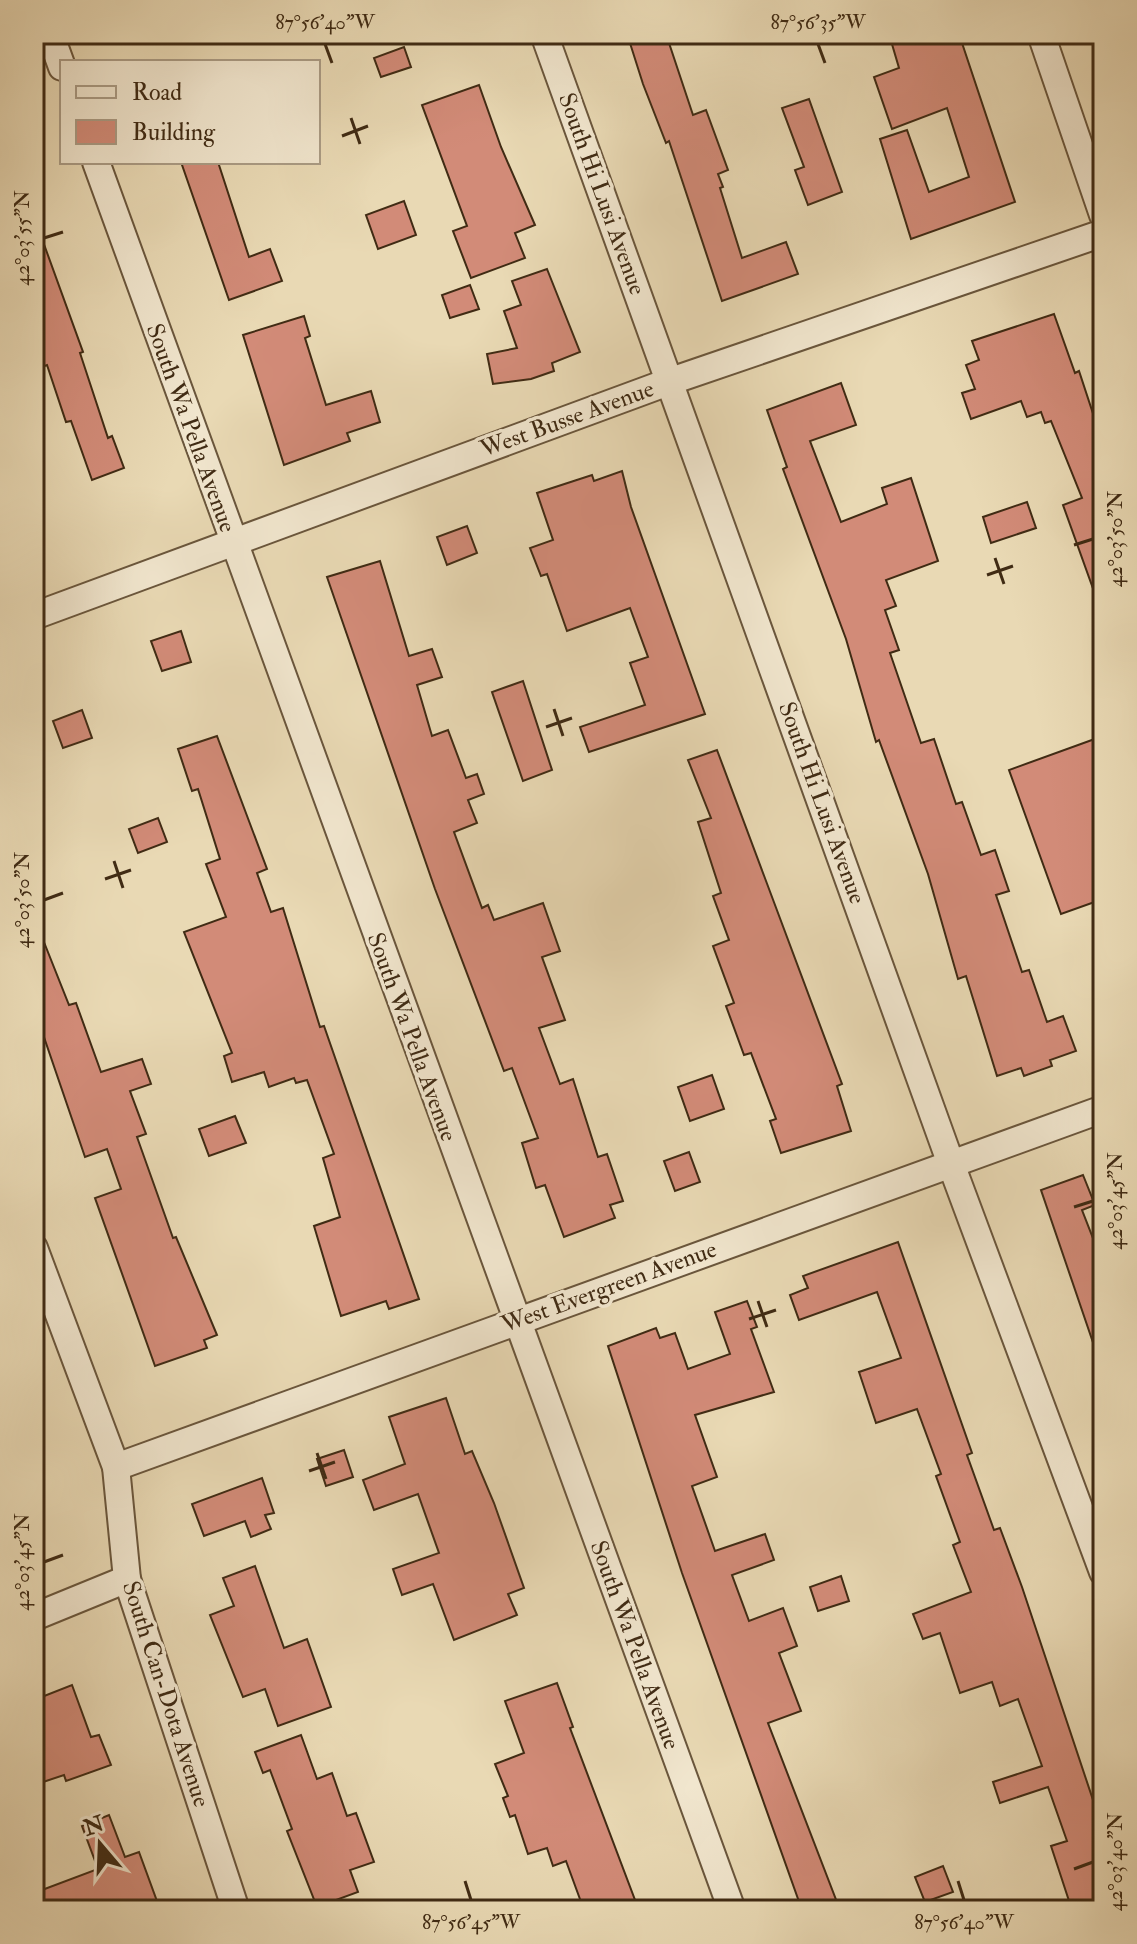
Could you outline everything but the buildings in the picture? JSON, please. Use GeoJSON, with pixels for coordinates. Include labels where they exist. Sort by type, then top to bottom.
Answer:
{"type":"FeatureCollection","features":[{"type":"Feature","properties":{"kind":"street"},"geometry":{"type":"LineString","coordinates":[[50,34],[60,62]]}},
{"type":"Feature","properties":{"kind":"street","name":"South Hi Lusi Avenue"},"geometry":{"type":"LineString","coordinates":[[544,34],[951,1164],[1103,1572]]}},
{"type":"Feature","properties":{"kind":"street"},"geometry":{"type":"LineString","coordinates":[[1041,34],[1103,215]]}},
{"type":"Feature","properties":{"kind":"street","name":"South Wa Pella Avenue"},"geometry":{"type":"LineString","coordinates":[[97,164],[732,1910]]}},
{"type":"Feature","properties":{"kind":"street","name":"West Busse Avenue"},"geometry":{"type":"LineString","coordinates":[[34,616],[671,381],[1103,233]]}},
{"type":"Feature","properties":{"kind":"street","name":"West Evergreen Avenue"},"geometry":{"type":"LineString","coordinates":[[116,1467],[1103,1109]]}},
{"type":"Feature","properties":{"kind":"street","name":"South Can-Dota Avenue"},"geometry":{"type":"LineString","coordinates":[[34,1248],[116,1467],[127,1579],[236,1910]]}},
{"type":"Feature","properties":{"kind":"street"},"geometry":{"type":"LineString","coordinates":[[34,1617],[127,1579]]}}]}
